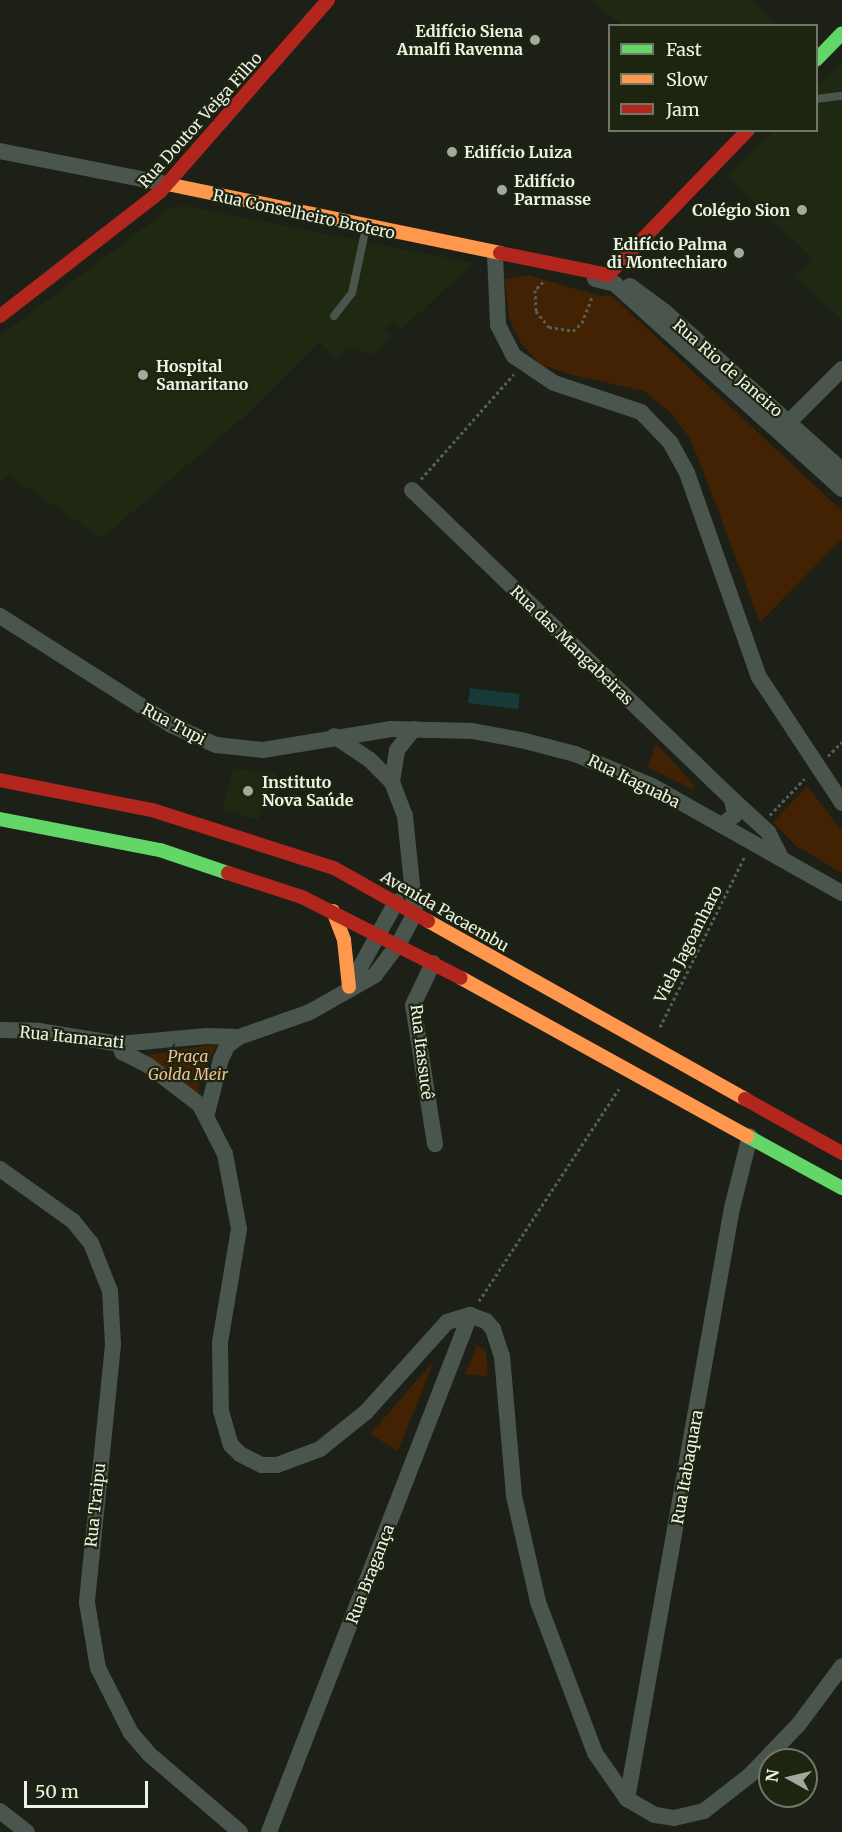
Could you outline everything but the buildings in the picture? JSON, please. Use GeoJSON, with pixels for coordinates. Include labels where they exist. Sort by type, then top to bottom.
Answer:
{"type":"FeatureCollection","features":[{"type":"Feature","properties":{"kind":"main road","name":"Rua Doutor Veiga Filho"},"geometry":{"type":"LineString","coordinates":[[0,316],[135,215],[167,184],[328,0]]}},
{"type":"Feature","properties":{"kind":"main road"},"geometry":{"type":"LineString","coordinates":[[818,58],[842,33]]}},
{"type":"Feature","properties":{"kind":"main road"},"geometry":{"type":"LineString","coordinates":[[611,280],[746,132]]}},
{"type":"Feature","properties":{"kind":"main road","name":"Rua Conselheiro Brotero"},"geometry":{"type":"LineString","coordinates":[[167,184],[611,280]]}},
{"type":"Feature","properties":{"kind":"main road","name":"Avenida Pacaembu"},"geometry":{"type":"LineString","coordinates":[[0,780],[152,810],[259,842],[334,868],[842,1153]]}},
{"type":"Feature","properties":{"kind":"main road"},"geometry":{"type":"LineString","coordinates":[[0,819],[160,850],[302,897],[432,963],[842,1188]]}},
{"type":"Feature","properties":{"kind":"main road"},"geometry":{"type":"LineString","coordinates":[[333,911],[344,940],[349,987]]}},
{"type":"Feature","properties":{"kind":"street","name":"Rua Conselheiro Brotero"},"geometry":{"type":"LineString","coordinates":[[0,151],[167,184]]}},
{"type":"Feature","properties":{"kind":"street"},"geometry":{"type":"LineString","coordinates":[[495,255],[498,325],[505,343],[522,364],[554,383],[641,412],[670,442],[687,473],[759,677],[842,803]]}},
{"type":"Feature","properties":{"kind":"street"},"geometry":{"type":"LineString","coordinates":[[569,272],[611,280],[842,489]]}},
{"type":"Feature","properties":{"kind":"street","name":"Rua Rio de Janeiro"},"geometry":{"type":"LineString","coordinates":[[611,280],[657,305],[842,470]]}},
{"type":"Feature","properties":{"kind":"street"},"geometry":{"type":"LineString","coordinates":[[789,422],[842,369]]}},
{"type":"Feature","properties":{"kind":"street","name":"Rua das Mangabeiras"},"geometry":{"type":"LineString","coordinates":[[412,490],[768,832],[780,856]]}},
{"type":"Feature","properties":{"kind":"street","name":"Rua Tupi"},"geometry":{"type":"LineString","coordinates":[[0,616],[171,725],[216,745],[263,750],[334,736]]}},
{"type":"Feature","properties":{"kind":"street"},"geometry":{"type":"LineString","coordinates":[[392,782],[397,750],[414,729]]}},
{"type":"Feature","properties":{"kind":"street","name":"Rua Itaguaba"},"geometry":{"type":"LineString","coordinates":[[334,736],[414,729],[481,733],[575,754],[652,786],[780,856],[842,893]]}},
{"type":"Feature","properties":{"kind":"street"},"geometry":{"type":"LineString","coordinates":[[334,736],[370,760],[392,782],[405,816],[415,912]]}},
{"type":"Feature","properties":{"kind":"street"},"geometry":{"type":"LineString","coordinates":[[722,825],[735,815],[732,799]]}},
{"type":"Feature","properties":{"kind":"street","name":"Rua Itamarati"},"geometry":{"type":"LineString","coordinates":[[349,987],[396,902]]}},
{"type":"Feature","properties":{"kind":"street","name":"Rua Itamarati"},"geometry":{"type":"LineString","coordinates":[[0,1030],[39,1031],[119,1044],[207,1035],[239,1037],[310,1012],[349,987],[375,975],[398,945],[415,912]]}},
{"type":"Feature","properties":{"kind":"street","name":"Rua Itassucê"},"geometry":{"type":"LineString","coordinates":[[432,963],[413,1005],[435,1144]]}},
{"type":"Feature","properties":{"kind":"street"},"geometry":{"type":"LineString","coordinates":[[207,1113],[221,1059],[227,1046],[239,1037]]}},
{"type":"Feature","properties":{"kind":"street"},"geometry":{"type":"LineString","coordinates":[[119,1044],[122,1052],[149,1066],[207,1113],[225,1154],[238,1213],[219,1367],[221,1411],[231,1445],[240,1454],[262,1465],[277,1465],[320,1449],[366,1412],[437,1330],[447,1322],[470,1316],[486,1321],[499,1343],[514,1496],[545,1624],[595,1753],[627,1799],[655,1815],[674,1818],[704,1811],[749,1776],[791,1732],[842,1666]]}},
{"type":"Feature","properties":{"kind":"street","name":"Rua Itabaquara"},"geometry":{"type":"LineString","coordinates":[[627,1799],[732,1208],[750,1136]]}},
{"type":"Feature","properties":{"kind":"street","name":"Rua Traipu"},"geometry":{"type":"LineString","coordinates":[[0,1169],[73,1221],[91,1244],[110,1291],[112,1345],[87,1603],[98,1668],[131,1733],[148,1754],[240,1832]]}},
{"type":"Feature","properties":{"kind":"street","name":"Rua Bragança"},"geometry":{"type":"LineString","coordinates":[[269,1832],[470,1316]]}},
{"type":"Feature","properties":{"kind":"street"},"geometry":{"type":"LineString","coordinates":[[0,1811],[27,1832]]}},
{"type":"Feature","properties":{"kind":"lane"},"geometry":{"type":"LineString","coordinates":[[818,99],[842,96]]}},
{"type":"Feature","properties":{"kind":"lane"},"geometry":{"type":"LineString","coordinates":[[334,316],[352,293],[366,227]]}},
{"type":"Feature","properties":{"kind":"path"},"geometry":{"type":"LineString","coordinates":[[569,272],[549,275],[535,290],[536,311],[549,327],[573,331],[582,323],[594,292],[611,280]]}},
{"type":"Feature","properties":{"kind":"path"},"geometry":{"type":"LineString","coordinates":[[412,490],[522,364]]}},
{"type":"Feature","properties":{"kind":"path"},"geometry":{"type":"LineString","coordinates":[[825,759],[842,742]]}},
{"type":"Feature","properties":{"kind":"path"},"geometry":{"type":"LineString","coordinates":[[766,819],[804,779]]}},
{"type":"Feature","properties":{"kind":"path","name":"Viela Jagoanharo"},"geometry":{"type":"LineString","coordinates":[[650,1047],[747,851]]}},
{"type":"Feature","properties":{"kind":"path"},"geometry":{"type":"LineString","coordinates":[[470,1316],[631,1071]]}},
{"type":"Feature","properties":{"kind":"shaded area"},"geometry":{"type":"Polygon","coordinates":[[[590,0],[751,0],[777,24],[621,24],[590,0]]]}},
{"type":"Feature","properties":{"kind":"shaded area","name":"Colégio Sion"},"geometry":{"type":"Polygon","coordinates":[[[842,62],[842,320],[795,276],[812,258],[728,177],[773,132],[818,132],[818,86],[842,62]]]}},
{"type":"Feature","properties":{"kind":"shaded area","name":"Hospital Samaritano"},"geometry":{"type":"Polygon","coordinates":[[[184,206],[474,263],[401,329],[394,321],[384,329],[391,338],[373,354],[348,347],[336,359],[320,342],[245,416],[102,538],[9,475],[0,481],[0,336],[169,209],[184,206]]]}},
{"type":"Feature","properties":{"kind":"shaded area","name":"Instituto Nova Saúde"},"geometry":{"type":"Polygon","coordinates":[[[234,769],[276,773],[258,820],[222,809],[234,769]]]}},
{"type":"Feature","properties":{"kind":"green space"},"geometry":{"type":"Polygon","coordinates":[[[528,275],[600,296],[611,295],[842,511],[842,539],[760,622],[703,470],[689,437],[672,414],[644,391],[572,375],[540,364],[520,342],[509,318],[505,279],[528,275]]]}},
{"type":"Feature","properties":{"kind":"green space"},"geometry":{"type":"Polygon","coordinates":[[[656,743],[694,785],[694,790],[648,767],[656,743]]]}},
{"type":"Feature","properties":{"kind":"green space"},"geometry":{"type":"Polygon","coordinates":[[[807,786],[842,831],[842,873],[796,846],[773,822],[807,786]]]}},
{"type":"Feature","properties":{"kind":"green space","name":"Praça Golda Meir"},"geometry":{"type":"Polygon","coordinates":[[[217,1044],[200,1079],[198,1094],[147,1055],[217,1044]]]}},
{"type":"Feature","properties":{"kind":"green space"},"geometry":{"type":"Polygon","coordinates":[[[477,1345],[486,1351],[488,1377],[465,1374],[477,1345]]]}},
{"type":"Feature","properties":{"kind":"green space"},"geometry":{"type":"Polygon","coordinates":[[[434,1361],[398,1451],[370,1434],[434,1361]]]}},
{"type":"Feature","properties":{"kind":"water"},"geometry":{"type":"Polygon","coordinates":[[[470,688],[520,694],[518,709],[468,703],[470,688]]]}},
{"type":"Feature","properties":{"kind":"traffic: fast"},"geometry":{"type":"LineString","coordinates":[[818,58],[842,33]]}},
{"type":"Feature","properties":{"kind":"traffic: fast"},"geometry":{"type":"LineString","coordinates":[[0,819],[160,850],[228,873]]}},
{"type":"Feature","properties":{"kind":"traffic: fast"},"geometry":{"type":"LineString","coordinates":[[747,1136],[842,1188]]}},
{"type":"Feature","properties":{"kind":"traffic: slow"},"geometry":{"type":"LineString","coordinates":[[167,184],[500,253]]}},
{"type":"Feature","properties":{"kind":"traffic: slow"},"geometry":{"type":"LineString","coordinates":[[333,911],[344,940],[349,987]]}},
{"type":"Feature","properties":{"kind":"traffic: slow"},"geometry":{"type":"LineString","coordinates":[[428,921],[745,1099]]}},
{"type":"Feature","properties":{"kind":"traffic: slow"},"geometry":{"type":"LineString","coordinates":[[461,978],[747,1136]]}},
{"type":"Feature","properties":{"kind":"traffic: jam"},"geometry":{"type":"LineString","coordinates":[[0,316],[160,192],[328,0]]}},
{"type":"Feature","properties":{"kind":"traffic: jam"},"geometry":{"type":"LineString","coordinates":[[500,253],[608,275],[746,132]]}},
{"type":"Feature","properties":{"kind":"traffic: jam"},"geometry":{"type":"LineString","coordinates":[[0,780],[152,810],[334,868],[428,921]]}},
{"type":"Feature","properties":{"kind":"traffic: jam"},"geometry":{"type":"LineString","coordinates":[[228,873],[302,897],[461,978]]}},
{"type":"Feature","properties":{"kind":"traffic: jam"},"geometry":{"type":"LineString","coordinates":[[745,1099],[842,1153]]}},
{"type":"Feature","properties":{"kind":"place","name":"Edifício Siena Amalfi Ravenna"},"geometry":{"type":"Point","coordinates":[535,40]}},
{"type":"Feature","properties":{"kind":"place","name":"Edifício Luiza"},"geometry":{"type":"Point","coordinates":[452,152]}},
{"type":"Feature","properties":{"kind":"place","name":"Edifício Parmasse"},"geometry":{"type":"Point","coordinates":[502,190]}},
{"type":"Feature","properties":{"kind":"place","name":"Colégio Sion"},"geometry":{"type":"Point","coordinates":[802,210]}},
{"type":"Feature","properties":{"kind":"place","name":"Edifício Palma di Montechiaro"},"geometry":{"type":"Point","coordinates":[739,253]}},
{"type":"Feature","properties":{"kind":"place","name":"Hospital Samaritano"},"geometry":{"type":"Point","coordinates":[143,375]}},
{"type":"Feature","properties":{"kind":"place","name":"Instituto Nova Saúde"},"geometry":{"type":"Point","coordinates":[248,791]}}]}
